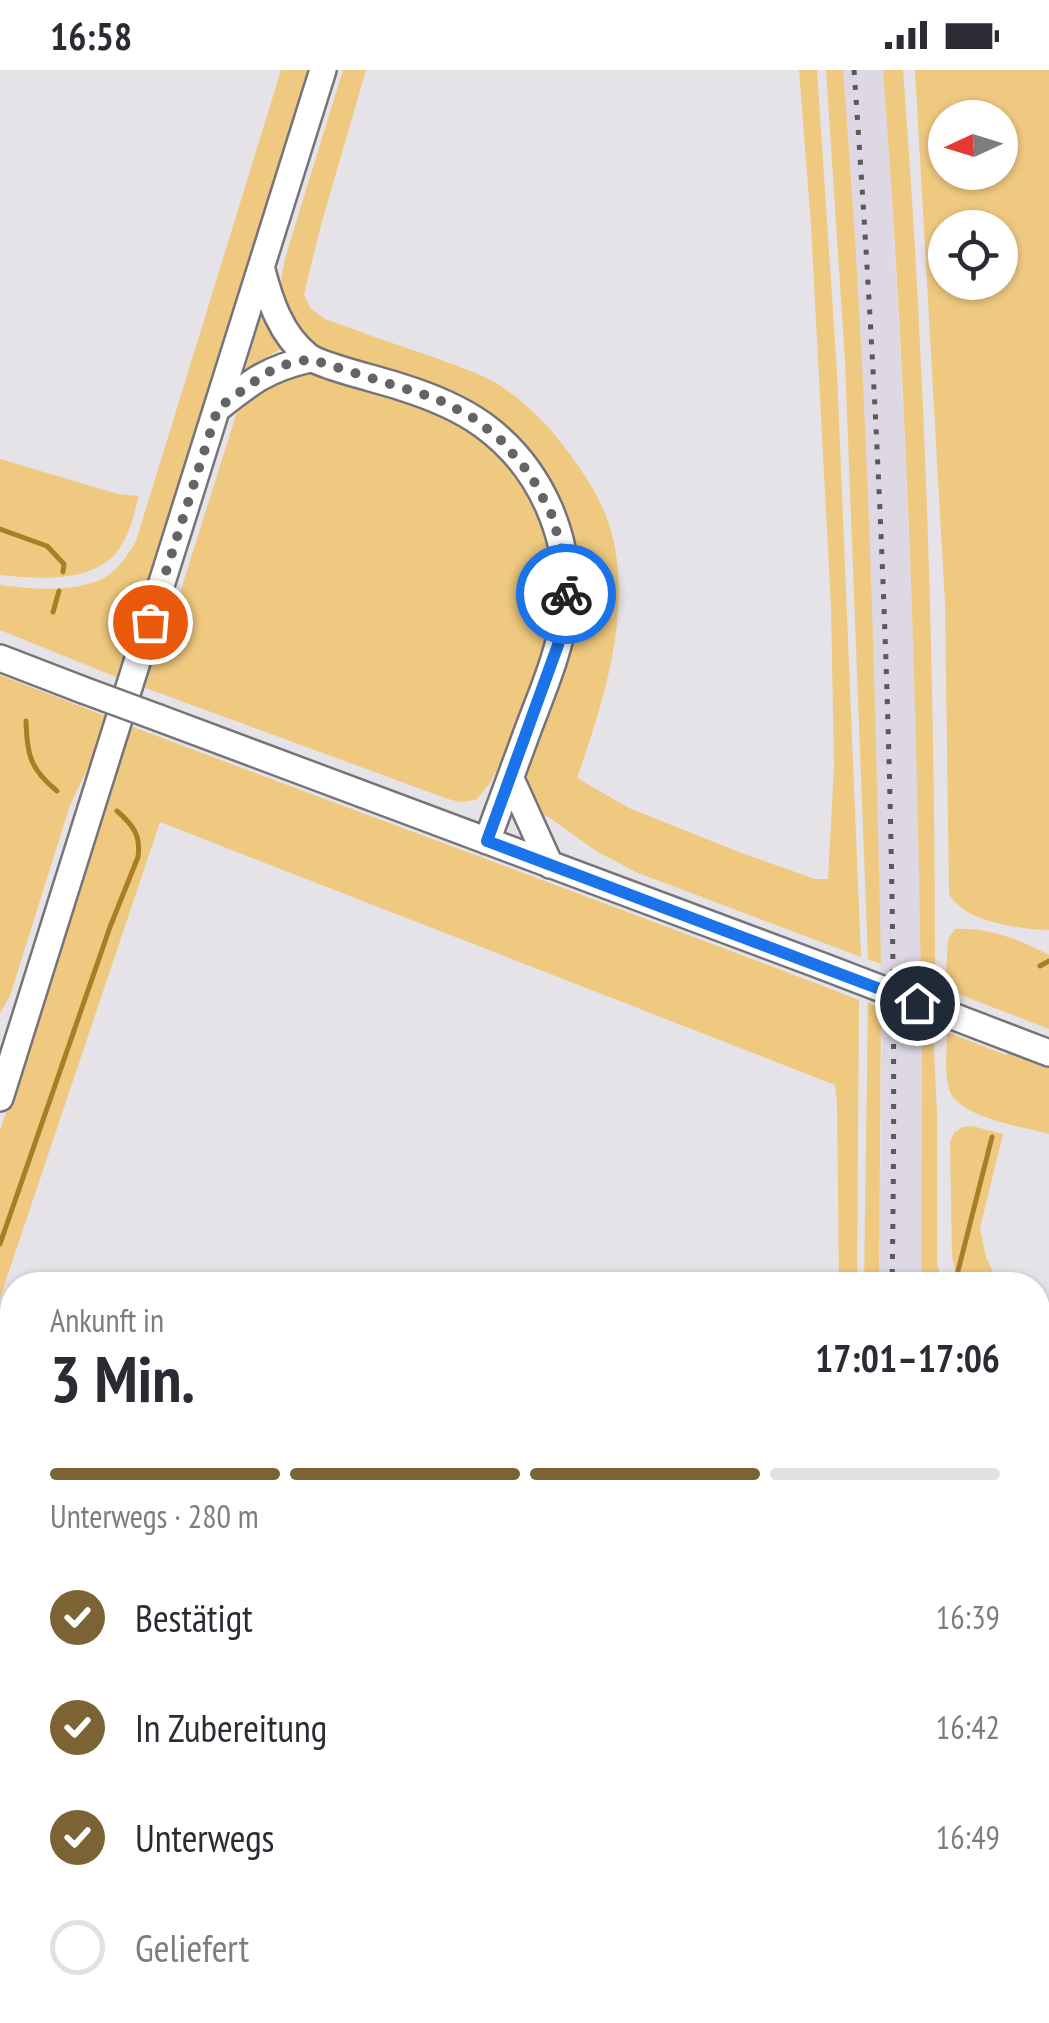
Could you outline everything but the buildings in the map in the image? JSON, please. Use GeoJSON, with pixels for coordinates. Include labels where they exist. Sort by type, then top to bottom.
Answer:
{"type":"FeatureCollection","features":[{"type":"Feature","properties":{"kind":"main road"},"geometry":{"type":"LineString","coordinates":[[0,1098],[322,70]]}},
{"type":"Feature","properties":{"kind":"main road"},"geometry":{"type":"LineString","coordinates":[[261,268],[277,316],[310,359]]}},
{"type":"Feature","properties":{"kind":"main road"},"geometry":{"type":"LineString","coordinates":[[218,408],[280,366],[310,359],[424,394],[472,417],[516,456],[547,503],[563,554],[564,616],[544,687],[487,841]]}},
{"type":"Feature","properties":{"kind":"main road"},"geometry":{"type":"LineString","coordinates":[[0,658],[1049,1053]]}},
{"type":"Feature","properties":{"kind":"main road"},"geometry":{"type":"LineString","coordinates":[[510,779],[550,865]]}},
{"type":"Feature","properties":{"kind":"main road"},"geometry":{"type":"LineString","coordinates":[[0,1028],[30,1003]]}},
{"type":"Feature","properties":{"kind":"shaded area"},"geometry":{"type":"Polygon","coordinates":[[[281,70],[310,70],[121,679],[0,630],[0,585],[57,588],[100,580],[115,570],[136,541],[281,70]]]}},
{"type":"Feature","properties":{"kind":"shaded area"},"geometry":{"type":"Polygon","coordinates":[[[343,70],[366,70],[304,294],[310,308],[325,319],[465,369],[507,390],[538,416],[564,446],[593,489],[609,524],[619,587],[613,653],[577,778],[629,808],[744,854],[815,879],[828,879],[834,766],[831,606],[799,70],[817,70],[837,372],[861,957],[638,873],[596,851],[547,816],[535,816],[525,783],[527,770],[567,662],[579,596],[571,532],[560,502],[526,447],[478,404],[444,387],[353,360],[315,344],[300,332],[282,295],[286,255],[343,70]]]}},
{"type":"Feature","properties":{"kind":"shaded area"},"geometry":{"type":"Polygon","coordinates":[[[826,70],[843,70],[858,293],[873,628],[881,964],[868,959],[845,361],[826,70]]]}},
{"type":"Feature","properties":{"kind":"shaded area"},"geometry":{"type":"Polygon","coordinates":[[[843,70],[883,70],[905,442],[917,744],[921,1272],[879,1272],[882,1047],[876,743],[851,169],[843,70]]]}},
{"type":"Feature","properties":{"kind":"shaded area"},"geometry":{"type":"Polygon","coordinates":[[[883,70],[903,70],[918,298],[931,642],[935,985],[921,980],[909,525],[883,70]]]}},
{"type":"Feature","properties":{"kind":"shaded area"},"geometry":{"type":"Polygon","coordinates":[[[915,70],[1049,70],[1049,930],[1008,926],[979,917],[956,904],[949,894],[945,603],[915,70]]]}},
{"type":"Feature","properties":{"kind":"shaded area"},"geometry":{"type":"Polygon","coordinates":[[[263,310],[281,349],[245,370],[263,310]]]}},
{"type":"Feature","properties":{"kind":"shaded area"},"geometry":{"type":"Polygon","coordinates":[[[299,372],[411,403],[464,428],[507,463],[538,512],[554,578],[549,631],[531,689],[500,764],[476,800],[448,799],[140,686],[179,596],[236,415],[252,391],[299,372]]]}},
{"type":"Feature","properties":{"kind":"shaded area"},"geometry":{"type":"Polygon","coordinates":[[[0,459],[118,494],[139,496],[119,549],[109,560],[81,574],[48,578],[0,575],[0,459]]]}},
{"type":"Feature","properties":{"kind":"shaded area"},"geometry":{"type":"Polygon","coordinates":[[[0,675],[108,717],[70,805],[10,996],[0,1013],[0,675]]]}},
{"type":"Feature","properties":{"kind":"shaded area"},"geometry":{"type":"Polygon","coordinates":[[[128,725],[859,1000],[857,1272],[839,1272],[835,1085],[160,822],[9,1272],[0,1272],[0,1131],[128,725]]]}},
{"type":"Feature","properties":{"kind":"shaded area"},"geometry":{"type":"Polygon","coordinates":[[[955,929],[1004,936],[1049,955],[1049,1029],[945,989],[948,939],[955,929]]]}},
{"type":"Feature","properties":{"kind":"shaded area"},"geometry":{"type":"Polygon","coordinates":[[[868,1003],[881,1008],[879,1272],[864,1272],[868,1003]]]}},
{"type":"Feature","properties":{"kind":"shaded area"},"geometry":{"type":"Polygon","coordinates":[[[922,1023],[933,1027],[940,1272],[921,1272],[922,1023]]]}},
{"type":"Feature","properties":{"kind":"shaded area"},"geometry":{"type":"Polygon","coordinates":[[[947,1032],[1006,1055],[1009,1051],[1049,1065],[1049,1134],[977,1114],[954,1099],[947,1076],[947,1032]]]}},
{"type":"Feature","properties":{"kind":"shaded area"},"geometry":{"type":"Polygon","coordinates":[[[962,1127],[1003,1134],[980,1228],[993,1272],[956,1272],[952,1257],[950,1142],[962,1127]]]}},
{"type":"Feature","properties":{"kind":"waterway"},"geometry":{"type":"LineString","coordinates":[[0,529],[47,546],[64,564],[63,572]]}},
{"type":"Feature","properties":{"kind":"waterway"},"geometry":{"type":"LineString","coordinates":[[53,612],[59,591]]}},
{"type":"Feature","properties":{"kind":"waterway"},"geometry":{"type":"LineString","coordinates":[[26,721],[32,761],[57,791]]}},
{"type":"Feature","properties":{"kind":"waterway"},"geometry":{"type":"LineString","coordinates":[[0,1244],[138,857],[135,831],[117,811]]}},
{"type":"Feature","properties":{"kind":"waterway"},"geometry":{"type":"LineString","coordinates":[[1040,966],[1049,961]]}},
{"type":"Feature","properties":{"kind":"waterway"},"geometry":{"type":"LineString","coordinates":[[958,1271],[992,1137]]}},
{"type":"Feature","properties":{"kind":"railway"},"geometry":{"type":"LineString","coordinates":[[854,70],[881,525],[891,829],[892,1272]]}},
{"type":"Feature","properties":{"kind":"way so far"},"geometry":{"type":"LineString","coordinates":[[150,622],[218,408],[280,366],[310,359],[435,398],[472,417],[500,439],[530,474],[551,513],[563,554],[566,594]]}},
{"type":"Feature","properties":{"kind":"route"},"geometry":{"type":"LineString","coordinates":[[566,594],[558,645],[487,841],[917,1003]]}}]}
